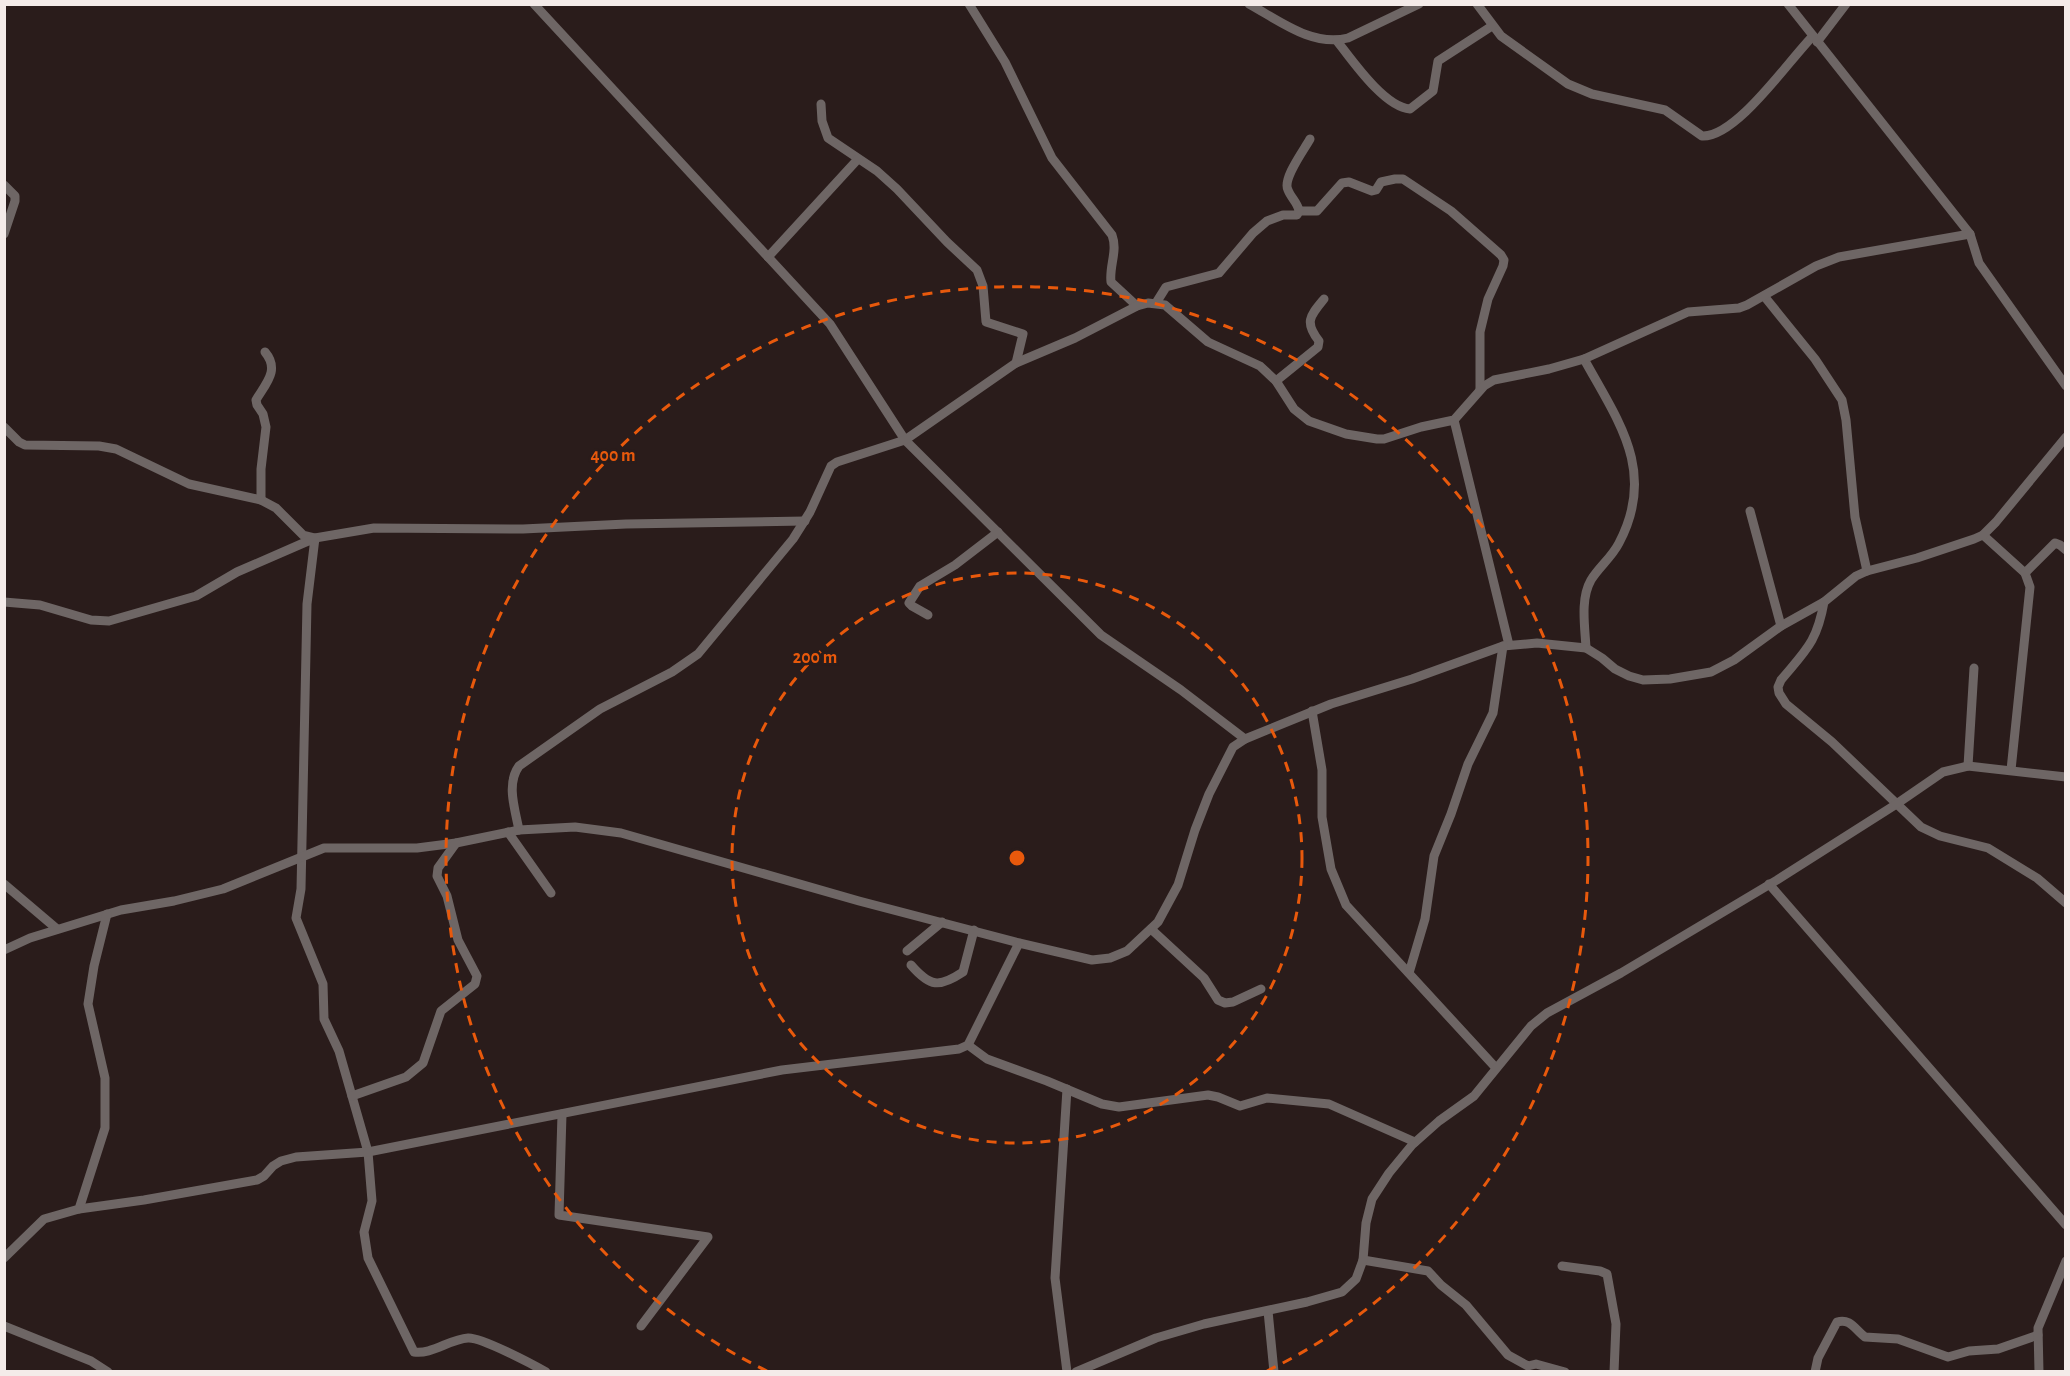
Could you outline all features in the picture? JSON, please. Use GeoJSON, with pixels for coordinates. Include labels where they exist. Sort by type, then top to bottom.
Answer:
{"type":"FeatureCollection","features":[{"type":"Feature","properties":{"kind":"street"},"geometry":{"type":"LineString","coordinates":[[534,4],[830,324],[905,440],[1101,635],[1181,690],[1245,739]]}},
{"type":"Feature","properties":{"kind":"street"},"geometry":{"type":"LineString","coordinates":[[969,4],[1005,62],[1052,158],[1112,235],[1115,242],[1111,282],[1137,306]]}},
{"type":"Feature","properties":{"kind":"street"},"geometry":{"type":"LineString","coordinates":[[1249,4],[1309,37],[1336,41],[1348,38],[1419,4]]}},
{"type":"Feature","properties":{"kind":"street"},"geometry":{"type":"LineString","coordinates":[[1478,4],[1501,36],[1579,90],[1658,107],[1672,114],[1695,133],[1709,137],[1717,134],[1755,104],[1791,59],[1815,39],[1846,4]]}},
{"type":"Feature","properties":{"kind":"street"},"geometry":{"type":"LineString","coordinates":[[1788,4],[1970,234],[1979,263],[2066,386]]}},
{"type":"Feature","properties":{"kind":"street"},"geometry":{"type":"LineString","coordinates":[[1336,41],[1375,88],[1402,108],[1410,109],[1433,91],[1438,61],[1492,26]]}},
{"type":"Feature","properties":{"kind":"street"},"geometry":{"type":"LineString","coordinates":[[821,104],[822,121],[828,138],[877,171],[977,270],[983,286],[986,322],[1023,334],[1016,363]]}},
{"type":"Feature","properties":{"kind":"street"},"geometry":{"type":"LineString","coordinates":[[1299,211],[1299,207],[1288,190],[1287,180],[1310,139]]}},
{"type":"Feature","properties":{"kind":"street"},"geometry":{"type":"LineString","coordinates":[[768,257],[858,159]]}},
{"type":"Feature","properties":{"kind":"street"},"geometry":{"type":"LineString","coordinates":[[1156,303],[1166,287],[1219,273],[1253,233],[1267,221],[1283,215],[1297,215],[1299,211],[1317,211],[1342,183],[1346,182],[1372,191],[1376,190],[1381,182],[1403,179],[1451,211],[1504,260],[1488,300],[1480,332],[1480,390]]}},
{"type":"Feature","properties":{"kind":"street"},"geometry":{"type":"LineString","coordinates":[[4,185],[13,191],[15,201],[4,234]]}},
{"type":"Feature","properties":{"kind":"street"},"geometry":{"type":"LineString","coordinates":[[519,830],[512,790],[514,772],[519,766],[600,709],[672,672],[698,654],[786,548],[805,521],[831,466],[905,440],[1016,363],[1075,338],[1137,306],[1148,303],[1164,305],[1208,342],[1260,366],[1276,381],[1301,416],[1309,421],[1354,436],[1384,439],[1421,427],[1454,420],[1480,390],[1494,380],[1556,368],[1584,359],[1678,316],[1699,311],[1739,308],[1816,266],[1839,257],[1970,234]]}},
{"type":"Feature","properties":{"kind":"street"},"geometry":{"type":"LineString","coordinates":[[1764,296],[1815,359],[1842,400],[1855,518],[1867,571]]}},
{"type":"Feature","properties":{"kind":"street"},"geometry":{"type":"LineString","coordinates":[[1276,381],[1318,347],[1319,342],[1309,323],[1310,316],[1324,299]]}},
{"type":"Feature","properties":{"kind":"street"},"geometry":{"type":"LineString","coordinates":[[261,500],[261,469],[266,426],[256,400],[273,366],[272,360],[265,352]]}},
{"type":"Feature","properties":{"kind":"street"},"geometry":{"type":"LineString","coordinates":[[1584,359],[1625,434],[1632,454],[1634,479],[1633,501],[1628,524],[1618,545],[1591,581],[1586,593],[1586,648]]}},
{"type":"Feature","properties":{"kind":"street"},"geometry":{"type":"LineString","coordinates":[[1409,973],[1425,919],[1434,856],[1468,764],[1493,713],[1506,645],[1454,420]]}},
{"type":"Feature","properties":{"kind":"street"},"geometry":{"type":"LineString","coordinates":[[4,427],[25,445],[108,447],[189,484],[261,500],[276,508],[303,535],[315,538]]}},
{"type":"Feature","properties":{"kind":"street"},"geometry":{"type":"LineString","coordinates":[[4,950],[30,938],[107,914],[215,891],[324,848],[401,849],[456,843],[519,830],[575,827],[621,833],[831,893],[1019,943],[1092,960],[1110,958],[1127,951],[1158,922],[1178,885],[1195,830],[1225,761],[1233,747],[1245,739],[1331,704],[1412,679],[1506,645],[1538,643],[1586,648],[1629,676],[1643,680],[1670,679],[1711,672],[1734,660],[1781,626],[1824,602],[1856,576],[1983,535],[2066,437]]}},
{"type":"Feature","properties":{"kind":"street"},"geometry":{"type":"LineString","coordinates":[[1750,511],[1781,626]]}},
{"type":"Feature","properties":{"kind":"street"},"geometry":{"type":"LineString","coordinates":[[4,602],[40,605],[92,620],[109,621],[196,596],[237,572],[315,538],[374,528],[523,529],[626,524],[805,521]]}},
{"type":"Feature","properties":{"kind":"street"},"geometry":{"type":"LineString","coordinates":[[928,615],[909,603],[920,586],[955,565],[999,532]]}},
{"type":"Feature","properties":{"kind":"street"},"geometry":{"type":"LineString","coordinates":[[1983,535],[2025,573],[2030,587],[2011,770]]}},
{"type":"Feature","properties":{"kind":"street"},"geometry":{"type":"LineString","coordinates":[[315,538],[307,604],[301,890],[296,918],[323,984],[324,1019],[339,1051],[368,1152],[372,1200],[364,1232],[369,1258],[414,1352],[420,1353],[470,1338],[546,1371]]}},
{"type":"Feature","properties":{"kind":"street"},"geometry":{"type":"LineString","coordinates":[[2025,573],[2055,543],[2066,550]]}},
{"type":"Feature","properties":{"kind":"street"},"geometry":{"type":"LineString","coordinates":[[1824,602],[1817,632],[1778,687],[1786,704],[1832,741],[1920,827],[1929,833],[1988,848],[2037,878],[2066,903]]}},
{"type":"Feature","properties":{"kind":"street"},"geometry":{"type":"LineString","coordinates":[[1968,766],[1974,668]]}},
{"type":"Feature","properties":{"kind":"street"},"geometry":{"type":"LineString","coordinates":[[1312,711],[1322,770],[1322,816],[1331,869],[1346,905],[1497,1068]]}},
{"type":"Feature","properties":{"kind":"street"},"geometry":{"type":"LineString","coordinates":[[1076,1371],[1156,1338],[1204,1324],[1342,1292],[1356,1279],[1363,1260],[1366,1223],[1372,1199],[1389,1173],[1415,1142],[1439,1121],[1474,1096],[1531,1026],[1547,1013],[1621,973],[1769,884],[1943,772],[1968,766],[2066,777]]}},
{"type":"Feature","properties":{"kind":"street"},"geometry":{"type":"LineString","coordinates":[[508,832],[551,893]]}},
{"type":"Feature","properties":{"kind":"street"},"geometry":{"type":"LineString","coordinates":[[352,1096],[406,1077],[423,1063],[441,1011],[475,984],[477,976],[458,940],[447,897],[437,876],[438,868],[456,843]]}},
{"type":"Feature","properties":{"kind":"street"},"geometry":{"type":"LineString","coordinates":[[4,884],[57,929]]}},
{"type":"Feature","properties":{"kind":"street"},"geometry":{"type":"LineString","coordinates":[[1769,884],[2066,1225]]}},
{"type":"Feature","properties":{"kind":"street"},"geometry":{"type":"LineString","coordinates":[[79,1209],[105,1128],[105,1078],[88,1004],[94,966],[107,914]]}},
{"type":"Feature","properties":{"kind":"street"},"geometry":{"type":"LineString","coordinates":[[907,951],[942,922]]}},
{"type":"Feature","properties":{"kind":"street"},"geometry":{"type":"LineString","coordinates":[[1151,929],[1204,978],[1218,1000],[1225,1003],[1233,1002],[1261,989]]}},
{"type":"Feature","properties":{"kind":"street"},"geometry":{"type":"LineString","coordinates":[[911,965],[923,980],[934,984],[950,981],[963,972],[974,930]]}},
{"type":"Feature","properties":{"kind":"street"},"geometry":{"type":"LineString","coordinates":[[4,1258],[44,1219],[79,1209],[257,1180],[281,1161],[296,1157],[368,1152],[782,1070],[959,1049],[968,1045],[1019,943]]}},
{"type":"Feature","properties":{"kind":"street"},"geometry":{"type":"LineString","coordinates":[[968,1045],[987,1059],[1102,1104],[1119,1107],[1208,1095],[1239,1106],[1266,1098],[1329,1104],[1415,1142]]}},
{"type":"Feature","properties":{"kind":"street"},"geometry":{"type":"LineString","coordinates":[[1067,1089],[1055,1278],[1067,1371]]}},
{"type":"Feature","properties":{"kind":"street"},"geometry":{"type":"LineString","coordinates":[[562,1114],[559,1215],[708,1237],[641,1326]]}},
{"type":"Feature","properties":{"kind":"street"},"geometry":{"type":"LineString","coordinates":[[1363,1260],[1428,1271],[1466,1305],[1508,1355],[1528,1366],[1545,1366],[1566,1371]]}},
{"type":"Feature","properties":{"kind":"street"},"geometry":{"type":"LineString","coordinates":[[2039,1371],[2038,1328],[2066,1261]]}},
{"type":"Feature","properties":{"kind":"street"},"geometry":{"type":"LineString","coordinates":[[1562,1266],[1600,1271],[1607,1275],[1616,1324],[1614,1371]]}},
{"type":"Feature","properties":{"kind":"street"},"geometry":{"type":"LineString","coordinates":[[1268,1311],[1274,1371]]}},
{"type":"Feature","properties":{"kind":"street"},"geometry":{"type":"LineString","coordinates":[[1815,1371],[1818,1358],[1837,1322],[1843,1320],[1851,1323],[1865,1338],[1898,1339],[1948,1357],[1969,1351],[1998,1349],[2038,1335]]}},
{"type":"Feature","properties":{"kind":"street"},"geometry":{"type":"LineString","coordinates":[[4,1326],[91,1361],[108,1371]]}}]}
